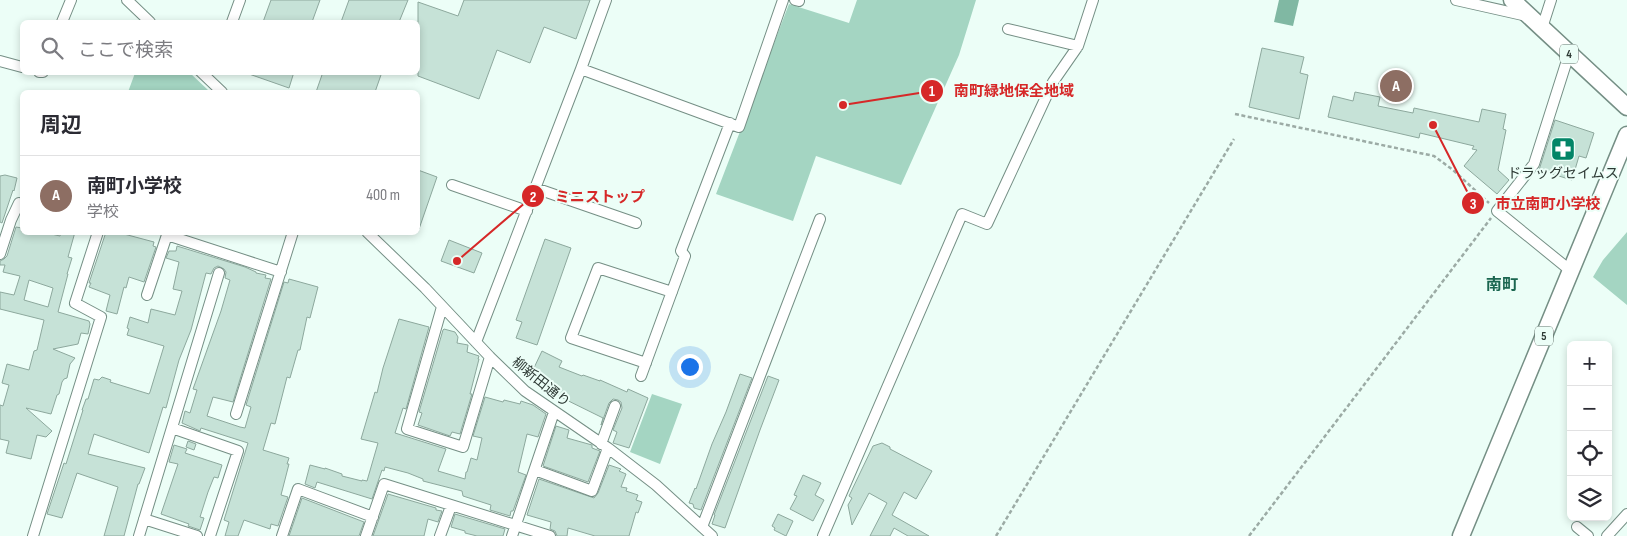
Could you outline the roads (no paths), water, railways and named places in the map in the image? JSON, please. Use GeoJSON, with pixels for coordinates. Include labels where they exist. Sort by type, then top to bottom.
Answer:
{"type":"FeatureCollection","features":[{"type":"Feature","properties":{"kind":"main road","name":"4"},"geometry":{"type":"LineString","coordinates":[[1512,0],[1627,106]]}},
{"type":"Feature","properties":{"kind":"main road","name":"5"},"geometry":{"type":"LineString","coordinates":[[1461,536],[1627,135]]}},
{"type":"Feature","properties":{"kind":"street"},"geometry":{"type":"LineString","coordinates":[[63,20],[71,0]]}},
{"type":"Feature","properties":{"kind":"street"},"geometry":{"type":"LineString","coordinates":[[127,0],[148,20]]}},
{"type":"Feature","properties":{"kind":"street"},"geometry":{"type":"LineString","coordinates":[[233,20],[240,0]]}},
{"type":"Feature","properties":{"kind":"street"},"geometry":{"type":"LineString","coordinates":[[476,342],[606,0]]}},
{"type":"Feature","properties":{"kind":"street"},"geometry":{"type":"LineString","coordinates":[[581,69],[739,126],[783,0]]}},
{"type":"Feature","properties":{"kind":"street"},"geometry":{"type":"LineString","coordinates":[[823,536],[962,214],[987,224],[1053,82],[1078,46],[1093,0]]}},
{"type":"Feature","properties":{"kind":"street"},"geometry":{"type":"LineString","coordinates":[[1456,0],[1530,16]]}},
{"type":"Feature","properties":{"kind":"street"},"geometry":{"type":"LineString","coordinates":[[1542,28],[1551,0]]}},
{"type":"Feature","properties":{"kind":"street"},"geometry":{"type":"LineString","coordinates":[[1008,29],[1078,46]]}},
{"type":"Feature","properties":{"kind":"street"},"geometry":{"type":"LineString","coordinates":[[1569,54],[1534,164],[1497,211],[1571,271]]}},
{"type":"Feature","properties":{"kind":"street"},"geometry":{"type":"LineString","coordinates":[[0,61],[20,67]]}},
{"type":"Feature","properties":{"kind":"street"},"geometry":{"type":"LineString","coordinates":[[212,77],[221,90]]}},
{"type":"Feature","properties":{"kind":"street"},"geometry":{"type":"LineString","coordinates":[[641,376],[686,256],[681,251],[730,123]]}},
{"type":"Feature","properties":{"kind":"street"},"geometry":{"type":"LineString","coordinates":[[452,185],[526,211]]}},
{"type":"Feature","properties":{"kind":"street"},"geometry":{"type":"LineString","coordinates":[[535,188],[636,223]]}},
{"type":"Feature","properties":{"kind":"street"},"geometry":{"type":"LineString","coordinates":[[0,254],[11,220],[20,203]]}},
{"type":"Feature","properties":{"kind":"street"},"geometry":{"type":"LineString","coordinates":[[0,216],[11,220]]}},
{"type":"Feature","properties":{"kind":"street"},"geometry":{"type":"LineString","coordinates":[[702,527],[820,219]]}},
{"type":"Feature","properties":{"kind":"street"},"geometry":{"type":"LineString","coordinates":[[33,536],[101,317],[75,303],[97,235]]}},
{"type":"Feature","properties":{"kind":"street"},"geometry":{"type":"LineString","coordinates":[[148,295],[166,235]]}},
{"type":"Feature","properties":{"kind":"street"},"geometry":{"type":"LineString","coordinates":[[169,235],[281,272]]}},
{"type":"Feature","properties":{"kind":"street"},"geometry":{"type":"LineString","coordinates":[[236,414],[292,235]]}},
{"type":"Feature","properties":{"kind":"street","name":"柳新田通り"},"geometry":{"type":"LineString","coordinates":[[370,235],[425,288],[525,391],[656,485],[712,536]]}},
{"type":"Feature","properties":{"kind":"street"},"geometry":{"type":"LineString","coordinates":[[646,363],[571,338],[598,268],[672,292]]}},
{"type":"Feature","properties":{"kind":"street"},"geometry":{"type":"LineString","coordinates":[[139,536],[220,273]]}},
{"type":"Feature","properties":{"kind":"street"},"geometry":{"type":"LineString","coordinates":[[442,307],[407,429],[463,447],[490,357]]}},
{"type":"Feature","properties":{"kind":"street"},"geometry":{"type":"LineString","coordinates":[[535,470],[592,490],[615,406]]}},
{"type":"Feature","properties":{"kind":"street"},"geometry":{"type":"LineString","coordinates":[[512,536],[554,412]]}},
{"type":"Feature","properties":{"kind":"street"},"geometry":{"type":"LineString","coordinates":[[172,428],[238,451],[210,536]]}},
{"type":"Feature","properties":{"kind":"street"},"geometry":{"type":"LineString","coordinates":[[366,536],[384,484],[550,536]]}},
{"type":"Feature","properties":{"kind":"street"},"geometry":{"type":"LineString","coordinates":[[282,536],[298,489],[373,517]]}},
{"type":"Feature","properties":{"kind":"street"},"geometry":{"type":"LineString","coordinates":[[440,536],[451,506]]}},
{"type":"Feature","properties":{"kind":"street"},"geometry":{"type":"LineString","coordinates":[[1607,536],[1627,514]]}},
{"type":"Feature","properties":{"kind":"street"},"geometry":{"type":"LineString","coordinates":[[144,519],[197,536]]}},
{"type":"Feature","properties":{"kind":"street"},"geometry":{"type":"LineString","coordinates":[[1577,527],[1588,536]]}},
{"type":"Feature","properties":{"kind":"place","name":"南町小学校"},"geometry":{"type":"Point","coordinates":[1396,86]}},
{"type":"Feature","properties":{"kind":"place","name":"南町緑地保全地域"},"geometry":{"type":"Point","coordinates":[843,105]}},
{"type":"Feature","properties":{"kind":"place","name":"市立南町小学校"},"geometry":{"type":"Point","coordinates":[1433,125]}},
{"type":"Feature","properties":{"kind":"place","name":"ドラッグセイムス"},"geometry":{"type":"Point","coordinates":[1563,149]}},
{"type":"Feature","properties":{"kind":"place","name":"ミニストップ"},"geometry":{"type":"Point","coordinates":[457,261]}},
{"type":"Feature","properties":{"kind":"district","name":"南町"},"geometry":{"type":"Point","coordinates":[1502,285]}}]}
